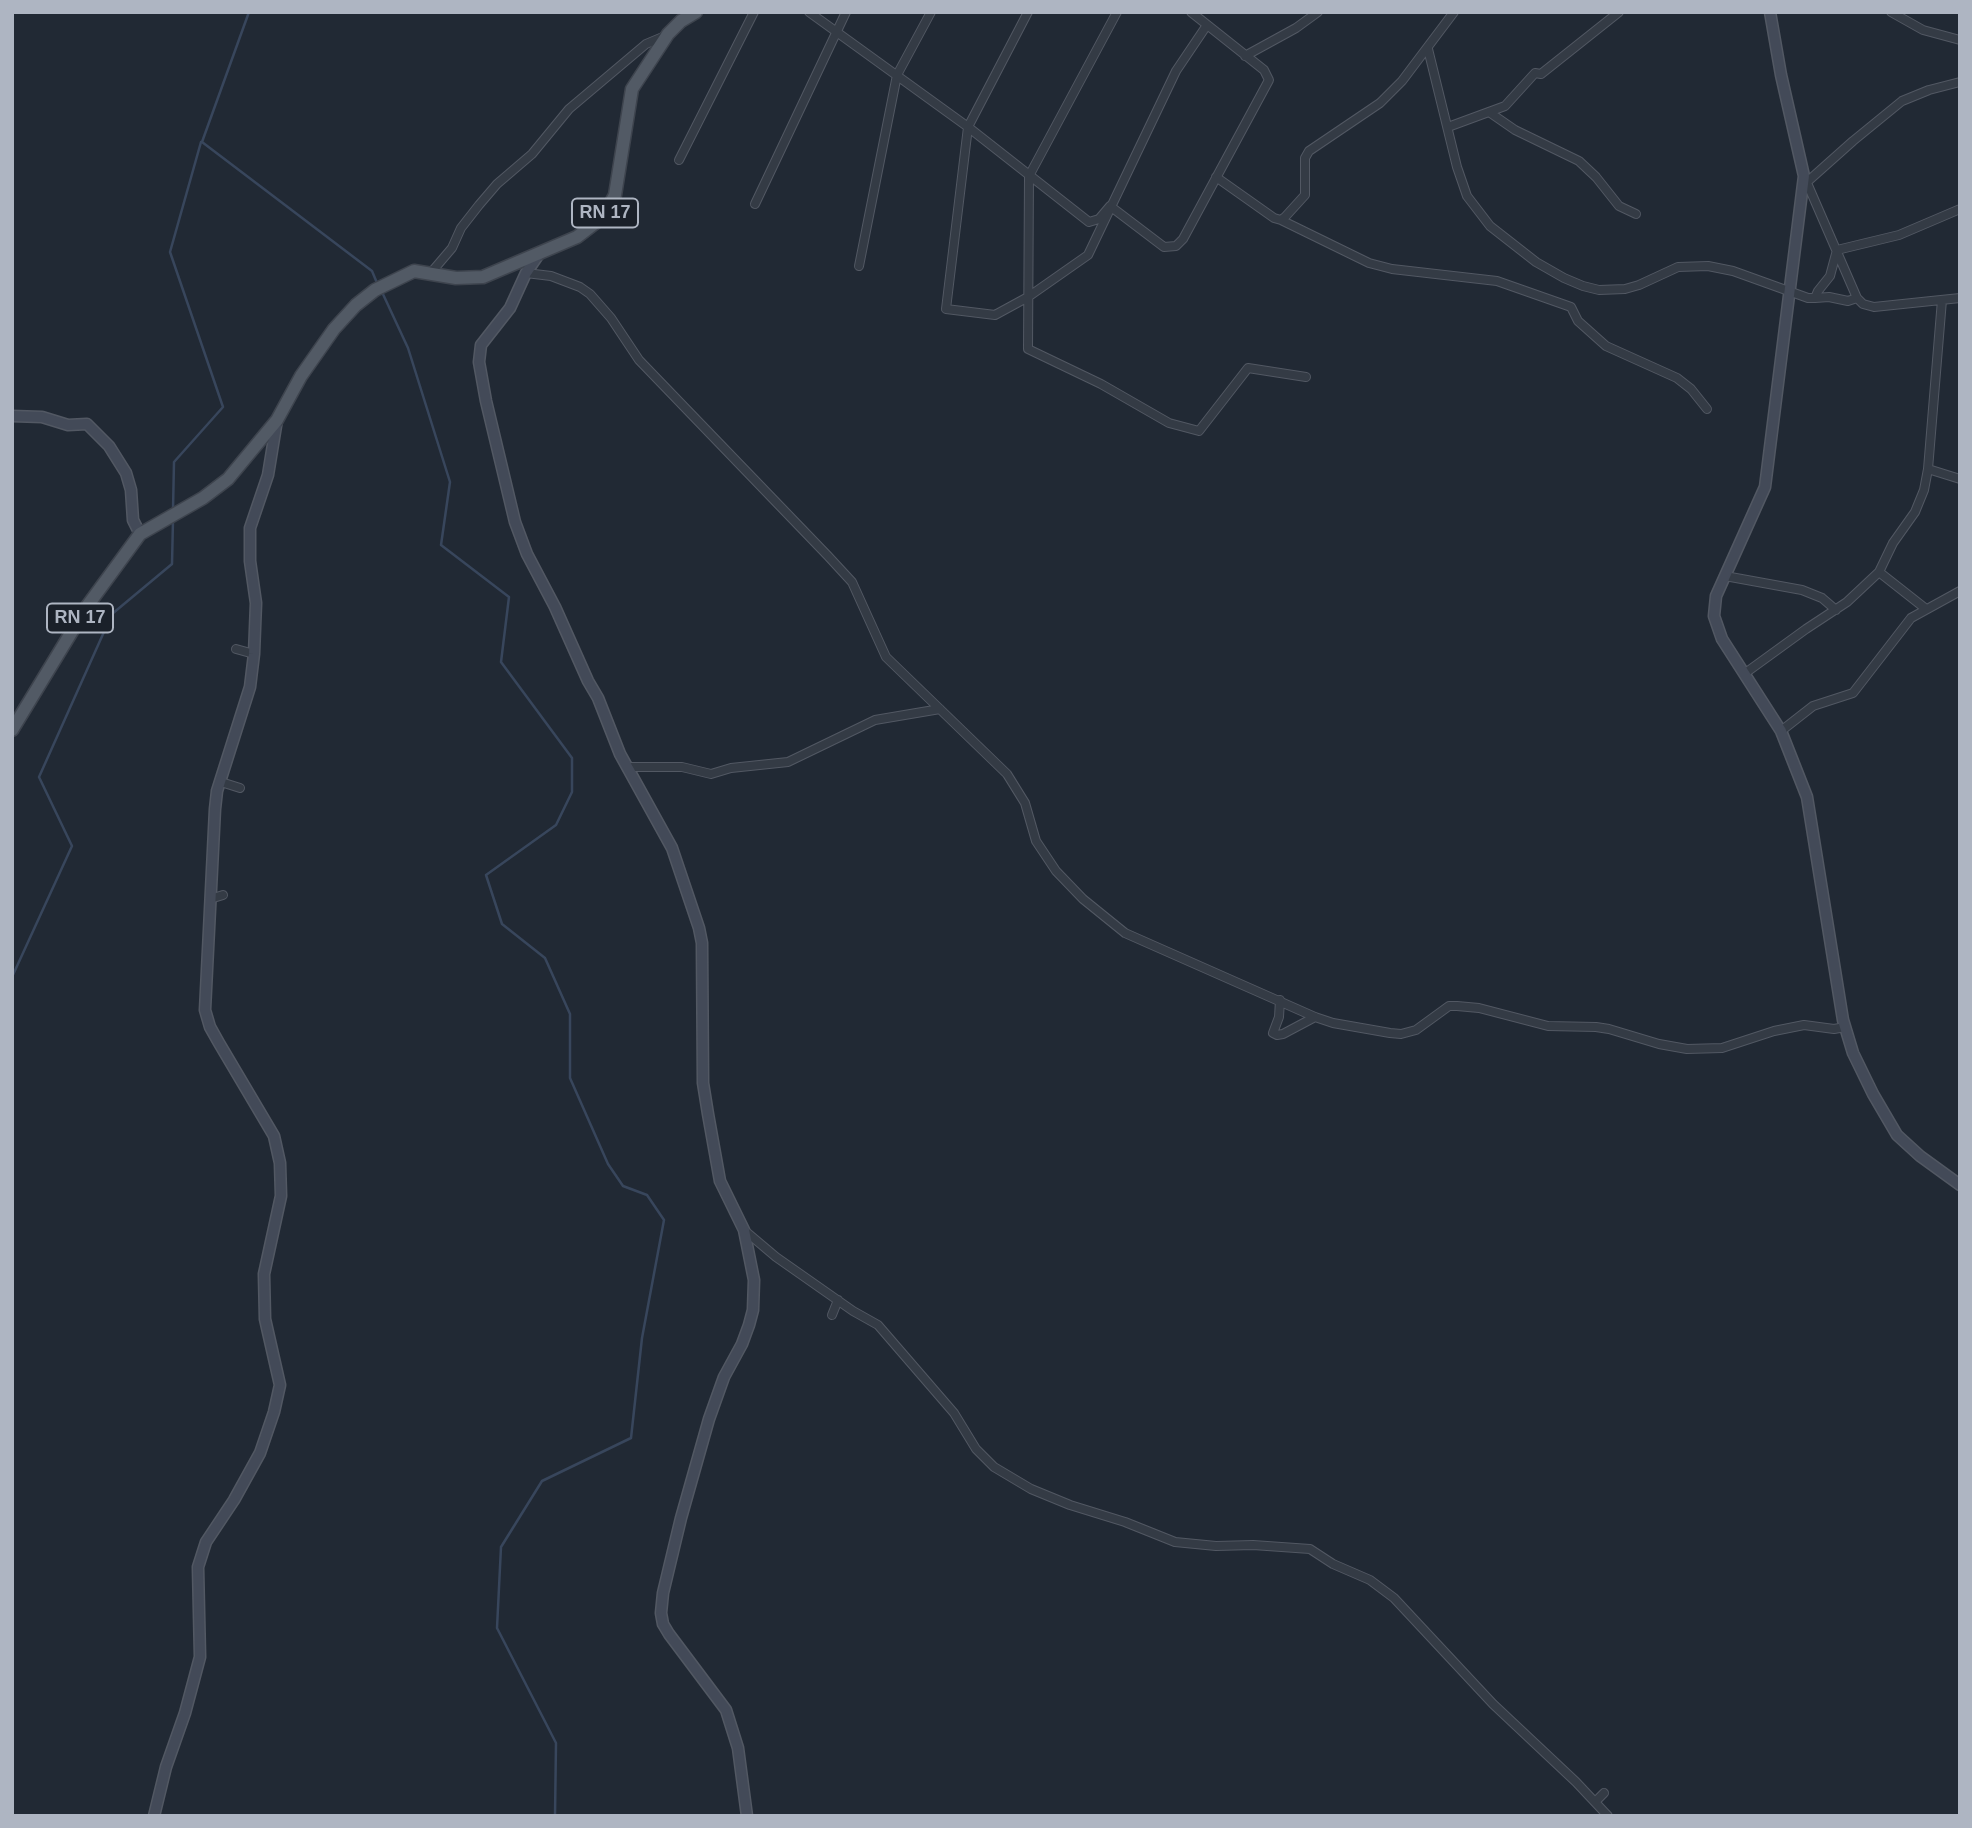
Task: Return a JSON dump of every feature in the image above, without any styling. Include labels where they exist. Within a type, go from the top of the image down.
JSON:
[{"type":"main road","name":"RN 17","points":[[12,730],[88,605],[140,534],[203,498],[228,479],[277,420],[301,376],[334,329],[356,305],[375,290],[414,271],[456,278],[483,277],[577,237],[603,217],[615,195],[632,89],[668,34],[681,20],[696,12]]},
{"type":"main road","points":[[1770,12],[1781,75],[1805,179],[1788,289],[1765,487],[1714,601],[1714,616],[1723,639],[1781,731],[1811,809],[1820,883],[1845,1027],[1853,1052],[1897,1135],[1920,1156],[1960,1185]]},
{"type":"main road","points":[[539,254],[526,273],[510,308],[481,345],[479,362],[486,401],[515,523],[527,554],[598,698],[611,733],[672,848],[702,943],[704,1083],[708,1114],[720,1181],[744,1230],[754,1280],[753,1310],[742,1344],[724,1377],[709,1419],[681,1518],[663,1592],[661,1614],[663,1624],[687,1661],[726,1710],[738,1748],[747,1816]]},
{"type":"main road","points":[[12,415],[42,417],[68,425],[88,424],[109,446],[127,473],[131,490],[132,520],[140,534]]},
{"type":"main road","points":[[154,1816],[200,1657],[198,1567],[206,1542],[234,1500],[260,1453],[280,1385],[265,1319],[264,1274],[281,1196],[280,1163],[274,1136],[210,1027],[205,1010],[215,809],[250,687],[256,603],[250,561],[250,528],[268,475],[277,420]]},
{"type":"street","points":[[678,160],[754,12]]},
{"type":"street","points":[[809,12],[968,127],[1088,222],[1099,219],[1110,206]]},
{"type":"street","points":[[755,204],[846,12]]},
{"type":"street","points":[[859,266],[897,75],[931,12]]},
{"type":"street","points":[[1028,12],[968,127],[946,309],[995,315],[1028,297],[1088,255],[1176,71],[1207,25]]},
{"type":"street","points":[[1117,12],[1029,176],[1028,349],[1101,384],[1169,423],[1199,432],[1248,369],[1307,377]]},
{"type":"street","points":[[1110,206],[1164,247],[1176,246],[1183,239],[1269,84],[1264,70],[1191,12]]},
{"type":"street","points":[[1245,55],[1296,28],[1318,12]]},
{"type":"street","points":[[1280,220],[1305,195],[1305,158],[1309,151],[1380,103],[1402,82],[1454,12]]},
{"type":"street","points":[[1448,127],[1505,106],[1535,73],[1541,74],[1619,12]]},
{"type":"street","points":[[1897,13],[1923,30],[1960,40]]},
{"type":"street","points":[[429,275],[452,248],[461,228],[479,205],[497,184],[532,154],[569,109],[646,44],[668,34]]},
{"type":"street","points":[[1428,48],[1457,167],[1467,196],[1490,226],[1536,262],[1564,278],[1599,290],[1625,289],[1639,285],[1678,267],[1708,266],[1733,271],[1808,298],[1829,297],[1848,301],[1857,298]]},
{"type":"street","points":[[1960,82],[1929,90],[1902,102],[1805,179],[1857,298],[1863,304],[1874,307],[1960,298]]},
{"type":"street","points":[[1489,112],[1515,130],[1579,161],[1619,205],[1636,214]]},
{"type":"street","points":[[1216,177],[1274,218],[1369,263],[1392,269],[1497,281],[1570,307],[1578,321],[1606,346],[1677,379],[1691,389],[1707,409]]},
{"type":"street","points":[[1837,250],[1899,234],[1960,209]]},
{"type":"street","points":[[1815,298],[1830,276],[1837,250]]},
{"type":"street","points":[[526,273],[551,276],[580,287],[590,294],[611,318],[639,360],[852,582],[886,657],[1007,774],[1025,803],[1036,841],[1044,855],[1083,900],[1125,933],[1315,1017],[1354,1027],[1401,1034],[1416,1030],[1449,1006],[1479,1008],[1548,1026],[1596,1027],[1671,1047],[1695,1049],[1722,1048],[1774,1031],[1804,1025],[1834,1029],[1845,1027]]},
{"type":"street","points":[[1744,674],[1836,610],[1879,572],[1893,543],[1920,503],[1928,469],[1941,300]]},
{"type":"street","points":[[1928,469],[1960,479]]},
{"type":"street","points":[[1879,572],[1926,609]]},
{"type":"street","points":[[1725,576],[1802,590],[1822,598],[1836,610]]},
{"type":"street","points":[[1781,731],[1813,706],[1844,697],[1858,688],[1911,618],[1960,591]]},
{"type":"street","points":[[236,649],[254,654]]},
{"type":"street","points":[[628,767],[682,768],[711,774],[731,768],[788,762],[868,722],[940,709]]},
{"type":"street","points":[[221,782],[240,788]]},
{"type":"street","points":[[210,899],[223,895]]},
{"type":"street","points":[[1280,1000],[1279,1017],[1273,1033],[1277,1035],[1315,1017]]},
{"type":"street","points":[[744,1230],[776,1257],[878,1325],[954,1413],[976,1449],[994,1467],[1031,1489],[1175,1542],[1310,1549],[1333,1564],[1370,1580],[1394,1598],[1493,1704],[1608,1816]]},
{"type":"street","points":[[832,1315],[838,1300]]},
{"type":"street","points":[[1595,1802],[1604,1793]]},
{"type":"waterway","points":[[249,12],[202,142],[372,271],[377,283]]},
{"type":"waterway","points":[[173,510],[174,462],[223,407],[170,252],[201,142]]},
{"type":"waterway","points":[[382,292],[408,348],[450,482],[441,545],[509,597],[501,662],[572,758],[572,792],[556,825],[486,875],[502,924],[545,958],[570,1014],[570,1078],[608,1164],[623,1186],[647,1195],[664,1220],[642,1338],[631,1438],[542,1481],[501,1547],[497,1628],[556,1743],[555,1816]]},
{"type":"waterway","points":[[12,977],[72,846],[39,777],[112,614],[172,564],[173,520]]}]
